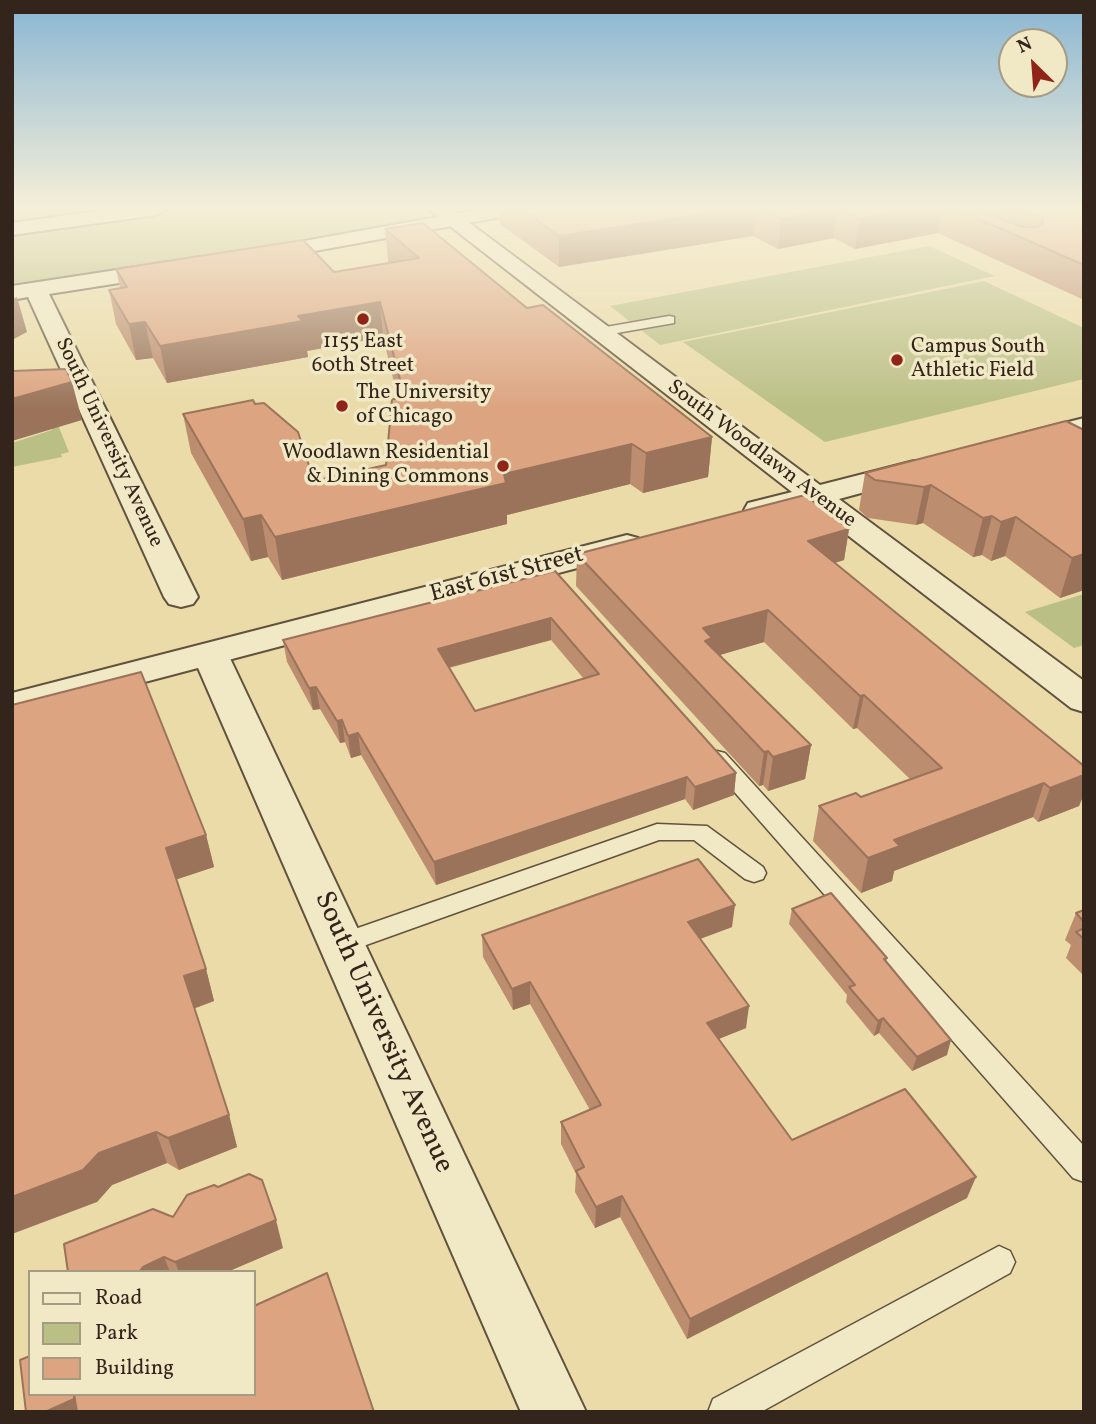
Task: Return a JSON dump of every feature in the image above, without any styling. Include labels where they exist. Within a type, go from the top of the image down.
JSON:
[{"type":"street","points":[[24,292],[129,275]]},
{"type":"street","name":"South Woodlawn Avenue","points":[[525,275],[1084,700]]},
{"type":"street","name":"South University Avenue","points":[[24,292],[181,597]]},
{"type":"street","points":[[999,448],[1048,445],[1084,426]]},
{"type":"street","points":[[728,519],[948,461]]},
{"type":"street","name":"East 61st Street","points":[[12,705],[210,654],[553,575],[650,539]]},
{"type":"street","name":"South University Avenue","points":[[210,654],[554,1412]]},
{"type":"lane","points":[[600,332],[669,320]]},
{"type":"lane","points":[[698,737],[1084,1168]]},
{"type":"lane","points":[[341,944],[657,832],[699,832],[754,873]]},
{"type":"lane","points":[[726,1412],[999,1262]]},
{"type":"green space","points":[[12,275],[87,275],[12,287]]},
{"type":"green space","points":[[772,275],[995,276],[660,345],[610,306]]},
{"type":"green space","name":"Campus South Athletic Field","points":[[984,281],[1084,328],[1084,379],[825,442],[683,342]]},
{"type":"green space","points":[[56,420],[69,452],[61,454],[62,457],[12,467],[12,443],[52,430],[49,421]]},
{"type":"green space","points":[[1084,594],[1084,645],[1074,648],[1025,612]]},
{"type":"building","points":[[120,275],[487,275],[527,308],[543,305],[712,437],[646,453],[632,444],[504,474],[506,483],[275,537],[261,515],[243,519],[183,414],[253,400],[255,404],[264,403],[298,432],[314,481],[386,465],[392,399],[405,399],[380,302],[298,316],[303,321],[160,346],[145,322],[129,324],[109,290],[127,287]]},
{"type":"building","points":[[66,369],[72,382],[12,399],[12,371]]},
{"type":"building","points":[[1066,421],[1084,430],[1084,554],[1072,558],[1016,517],[1001,522],[992,516],[983,518],[931,485],[924,487],[875,480],[865,473]]},
{"type":"building","points":[[805,495],[849,529],[808,541],[1084,766],[1084,775],[1050,788],[1044,783],[894,840],[900,846],[868,858],[819,806],[856,793],[861,797],[942,768],[768,610],[703,628],[712,638],[705,641],[811,745],[773,757],[768,751],[764,752],[577,554]]},
{"type":"building","points":[[555,571],[736,773],[695,787],[687,777],[434,862],[358,733],[348,736],[342,720],[337,721],[316,687],[309,688],[283,640]],"holes":[[[551,618],[599,674],[475,711],[438,649]]]},
{"type":"building","points":[[141,672],[206,835],[166,848],[206,969],[184,976],[229,1115],[168,1138],[156,1132],[99,1153],[83,1170],[12,1197],[12,705]]},
{"type":"building","points":[[698,859],[735,905],[688,922],[749,1006],[707,1023],[792,1140],[905,1089],[976,1177],[690,1319],[622,1196],[596,1207],[576,1171],[584,1167],[561,1122],[601,1105],[530,982],[512,989],[482,935]]},
{"type":"building","points":[[831,893],[887,958],[884,959],[951,1040],[917,1057],[883,1018],[878,1021],[849,987],[855,985],[792,909]]},
{"type":"building","points":[[1084,910],[1084,922],[1076,913]]},
{"type":"building","points":[[1084,928],[1084,939],[1076,932]]},
{"type":"building","points":[[249,1174],[262,1180],[276,1220],[175,1262],[164,1257],[141,1270],[68,1270],[64,1244],[153,1209],[173,1217],[187,1195],[214,1185],[218,1187]]},
{"type":"building","points":[[327,1273],[374,1412],[77,1412],[74,1396],[256,1396],[256,1305]]},
{"type":"building","points":[[28,1357],[28,1396],[74,1396],[74,1399],[45,1412],[26,1412],[20,1360]]},
{"type":"place","name":"1155 East 60th Street","points":[[363,319]]},
{"type":"place","name":"Campus South Athletic Field","points":[[897,360]]},
{"type":"place","name":"The University of Chicago","points":[[342,406]]},
{"type":"place","name":"Woodlawn Residential & Dining Commons","points":[[503,466]]}]
